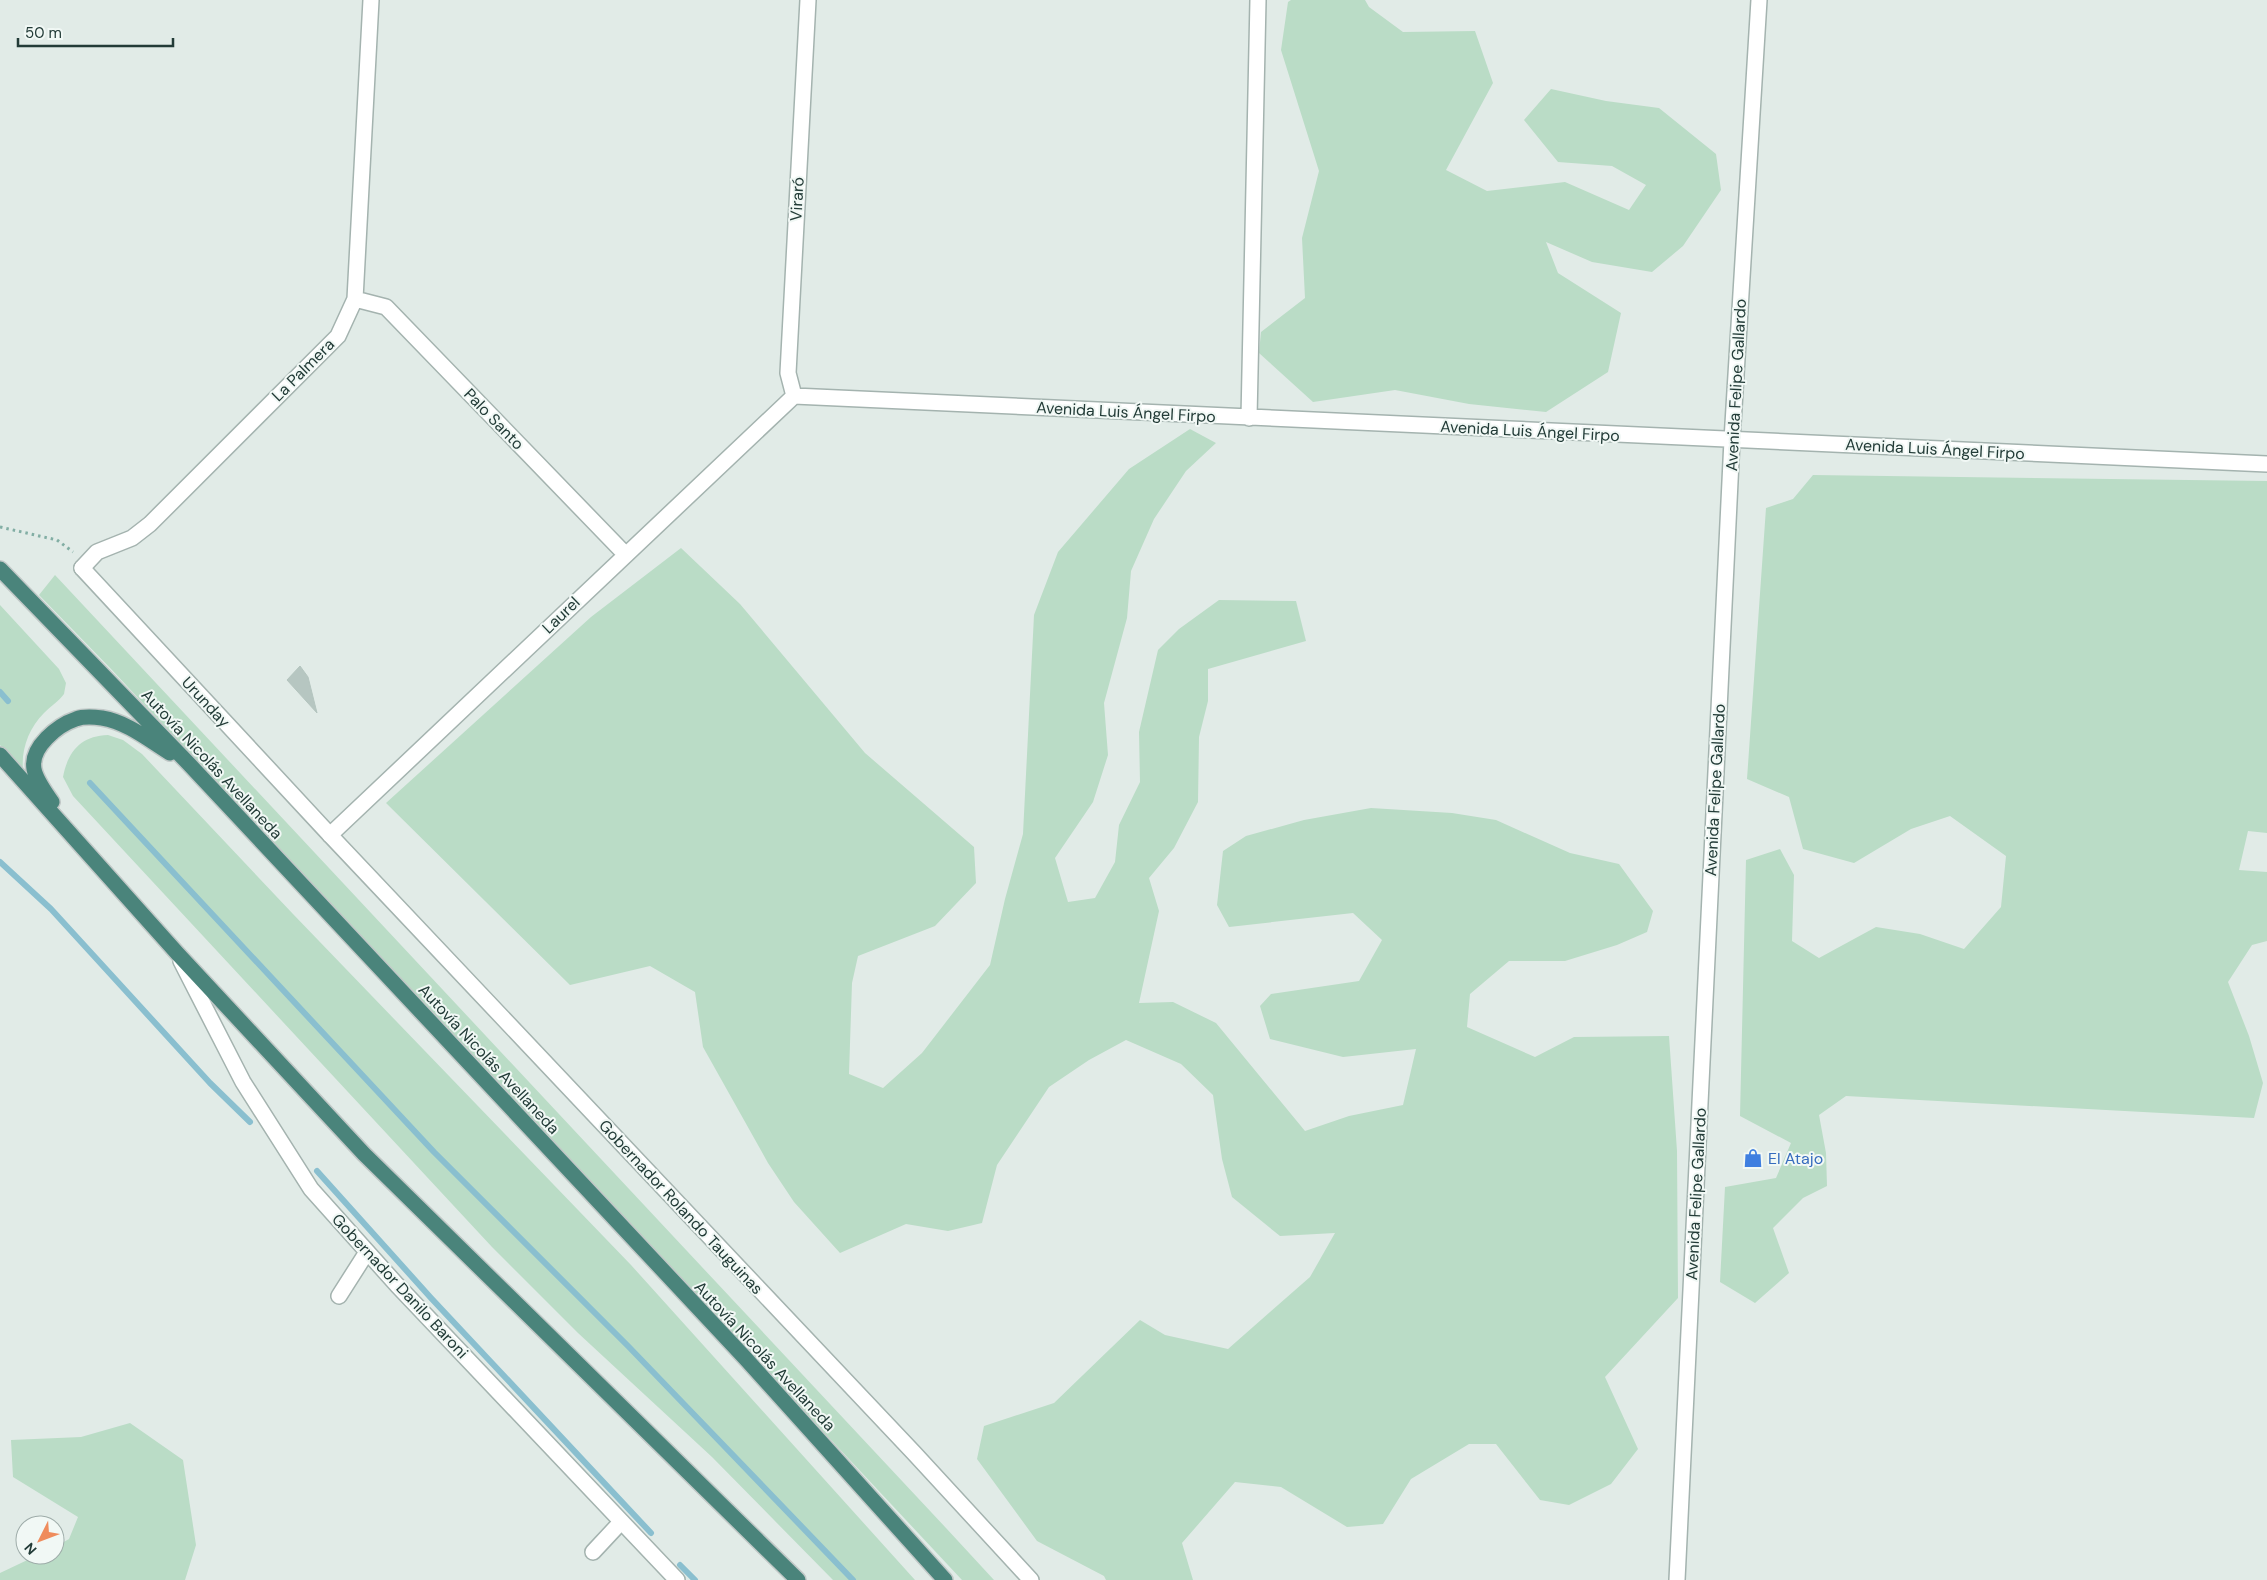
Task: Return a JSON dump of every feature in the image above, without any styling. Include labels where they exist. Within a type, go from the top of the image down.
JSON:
[{"type":"highway","name":"Autovía Nicolás Avellaneda","points":[[0,569],[189,764],[746,1359],[945,1580]]},
{"type":"highway","points":[[89,856],[43,789],[34,769],[38,749],[44,741],[64,724],[77,718],[104,719],[122,724],[189,764]]},
{"type":"highway","points":[[0,755],[177,953],[364,1154],[798,1580]]},
{"type":"street","name":"La Palmera","points":[[85,565],[97,552],[132,538],[150,524],[338,336],[355,299],[370,0]]},
{"type":"street","name":"Viraró","points":[[794,396],[788,373],[808,0]]},
{"type":"street","points":[[1249,418],[1258,0]]},
{"type":"street","name":"Avenida Felipe Gallardo","points":[[1677,1580],[1732,440],[1759,0]]},
{"type":"street","name":"Palo Santo","points":[[355,299],[386,307],[625,554]]},
{"type":"street","name":"Avenida Luis Ángel Firpo","points":[[794,396],[2267,464]]},
{"type":"street","name":"Laurel","points":[[330,835],[794,396]]},
{"type":"street","name":"Urunday","points":[[85,565],[330,835]]},
{"type":"street","name":"Gobernador Rolando Tauguinas","points":[[330,835],[914,1453],[1030,1580]]},
{"type":"street","name":"Gobernador Danilo Baroni","points":[[177,953],[262,1114],[311,1189],[367,1252],[677,1580]]},
{"type":"street","points":[[340,1296],[367,1252]]},
{"type":"street","points":[[593,1552],[621,1522]]},
{"type":"path","points":[[0,527],[57,540],[85,565]]},
{"type":"green space","points":[[1291,0],[1365,0],[1369,7],[1403,32],[1475,31],[1493,83],[1446,170],[1487,191],[1565,182],[1629,210],[1646,185],[1612,166],[1558,162],[1524,120],[1551,89],[1606,101],[1659,108],[1716,154],[1721,190],[1683,246],[1652,272],[1592,262],[1546,242],[1558,273],[1621,313],[1608,372],[1546,412],[1469,404],[1395,390],[1313,402],[1259,353],[1261,332],[1305,298],[1302,238],[1319,171],[1281,50],[1288,2]]},
{"type":"green space","points":[[1190,429],[1216,443],[1186,471],[1154,519],[1131,571],[1127,618],[1104,703],[1108,755],[1093,802],[1055,858],[1068,902],[1095,898],[1115,862],[1119,825],[1140,782],[1139,732],[1158,650],[1179,629],[1219,600],[1296,601],[1306,641],[1208,669],[1208,701],[1199,737],[1198,802],[1174,848],[1149,878],[1159,911],[1139,1003],[1173,1002],[1216,1023],[1305,1131],[1349,1116],[1403,1105],[1416,1049],[1343,1057],[1270,1039],[1260,1006],[1271,994],[1359,981],[1382,940],[1353,913],[1229,927],[1217,905],[1223,851],[1246,836],[1304,820],[1371,808],[1452,813],[1496,820],[1570,853],[1619,864],[1653,911],[1647,932],[1617,945],[1565,961],[1509,961],[1470,994],[1467,1027],[1535,1057],[1574,1037],[1669,1036],[1677,1151],[1678,1298],[1605,1377],[1638,1449],[1611,1484],[1569,1505],[1540,1500],[1496,1444],[1469,1444],[1411,1479],[1383,1524],[1347,1527],[1281,1487],[1235,1482],[1182,1543],[1193,1580],[1106,1580],[1104,1576],[1037,1541],[977,1459],[984,1426],[1054,1403],[1140,1320],[1165,1335],[1228,1349],[1310,1277],[1335,1233],[1280,1236],[1232,1197],[1222,1159],[1213,1095],[1181,1064],[1126,1040],[1089,1060],[1049,1087],[997,1165],[982,1223],[948,1231],[906,1224],[840,1253],[794,1202],[768,1163],[703,1047],[695,992],[650,966],[570,985],[386,803],[591,617],[681,548],[740,604],[865,753],[974,847],[976,883],[935,926],[858,956],[852,983],[849,1074],[883,1088],[922,1053],[990,965],[1005,899],[1023,834],[1034,615],[1058,552],[1129,469]]},
{"type":"green space","points":[[1813,475],[2267,481],[2267,833],[2248,831],[2239,870],[2267,872],[2267,941],[2252,945],[2228,982],[2249,1036],[2263,1083],[2254,1118],[1846,1096],[1819,1115],[1826,1153],[1827,1186],[1803,1198],[1773,1228],[1789,1273],[1755,1303],[1720,1282],[1725,1187],[1776,1178],[1791,1143],[1740,1116],[1746,860],[1780,849],[1794,875],[1792,941],[1819,958],[1876,927],[1920,934],[1964,949],[2001,907],[2006,856],[1950,816],[1911,829],[1854,863],[1803,849],[1789,797],[1747,779],[1766,508],[1793,499]]},
{"type":"green space","points":[[55,575],[994,1580],[962,1580],[112,670],[39,595]]},
{"type":"green space","points":[[0,605],[59,669],[66,683],[64,694],[47,710],[30,732],[23,754],[23,770],[0,745]]},
{"type":"green space","points":[[108,735],[123,740],[142,754],[293,914],[631,1265],[915,1580],[833,1580],[712,1457],[578,1333],[492,1247],[73,796],[63,777],[72,753],[90,738]]},
{"type":"green space","points":[[130,1423],[183,1460],[196,1545],[185,1580],[0,1580],[0,1573],[17,1565],[65,1565],[65,1541],[69,1539],[78,1517],[13,1477],[11,1440],[81,1437]]},
{"type":"building","points":[[300,666],[308,677],[317,713],[287,680]]},
{"type":"waterway","points":[[0,692],[8,701]]},
{"type":"waterway","points":[[90,783],[434,1152],[628,1346],[853,1580]]},
{"type":"waterway","points":[[0,862],[51,909],[210,1083],[250,1122]]},
{"type":"waterway","points":[[317,1171],[431,1298],[651,1533]]},
{"type":"waterway","points":[[680,1565],[695,1580]]},
{"type":"place","name":"El Atajo","points":[[1753,1158]]}]
